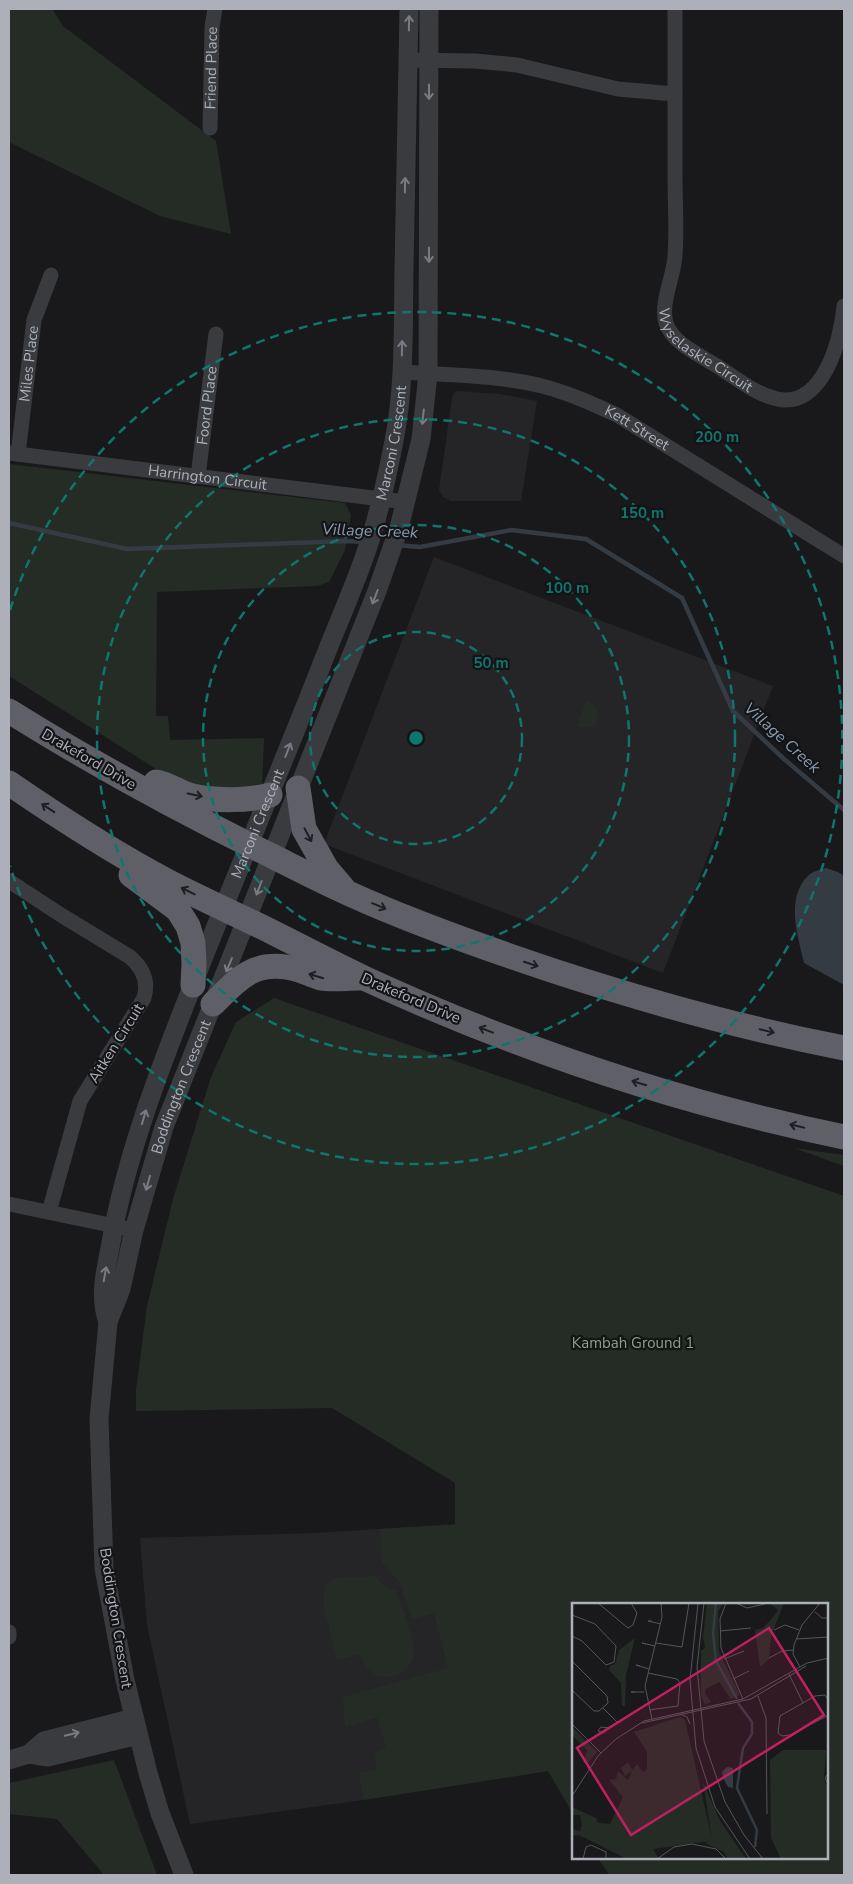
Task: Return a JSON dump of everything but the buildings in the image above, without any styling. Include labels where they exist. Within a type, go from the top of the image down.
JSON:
[{"type":"highway","name":"Drakeford Drive","points":[[9,711],[114,774],[248,844],[349,894],[426,926],[607,988],[715,1018],[844,1048]]},
{"type":"highway","points":[[114,774],[160,782],[192,796],[223,799],[259,798],[270,795]]},
{"type":"highway","name":"Drakeford Drive","points":[[9,783],[109,847],[168,881],[364,978],[439,1011],[519,1043],[690,1099],[756,1117],[844,1137]]},
{"type":"highway","points":[[298,788],[304,829],[326,868],[349,894]]},
{"type":"highway","points":[[109,847],[133,878],[178,910],[188,926],[193,950],[193,984]]},
{"type":"highway","points":[[213,1004],[240,979],[251,971],[265,966],[274,965],[299,970],[321,978],[364,978]]},
{"type":"street","name":"Friend Place","points":[[210,128],[212,27],[215,9]]},
{"type":"street","name":"Marconi Crescent","points":[[222,908],[270,795],[369,542],[395,436],[402,372],[409,9]]},
{"type":"street","name":"Marconi Crescent","points":[[272,856],[374,600],[406,502],[421,439],[428,374],[429,9]]},
{"type":"street","name":"Wyselaskie Circuit","points":[[675,9],[675,256],[664,309],[666,322],[679,341],[761,394],[777,399],[799,398],[812,391],[816,386],[834,352],[843,322],[844,306]]},
{"type":"street","points":[[408,60],[475,61],[517,65],[618,89],[675,94]]},
{"type":"street","name":"Miles Place","points":[[13,453],[34,320],[51,275]]},
{"type":"street","name":"Foord Place","points":[[198,476],[216,334]]},
{"type":"street","name":"Kett Street","points":[[402,372],[503,379],[542,386],[580,398],[617,416],[844,556]]},
{"type":"street","name":"Harrington Circuit","points":[[13,453],[406,502]]},
{"type":"street","name":"Boddington Crescent","points":[[184,1875],[148,1773],[136,1727],[125,1680],[104,1568],[99,1419],[108,1322],[121,1289],[134,1230],[164,1127],[272,856]]},
{"type":"street","name":"Aitken Circuit","points":[[9,881],[130,957],[138,964],[144,974],[146,989],[144,998],[80,1102],[49,1212]]},
{"type":"street","name":"Boddington Crescent","points":[[108,1322],[102,1290],[113,1226],[122,1188],[144,1115],[167,1049],[222,908]]},
{"type":"street","points":[[9,1204],[134,1230]]},
{"type":"street","points":[[9,1632],[9,1637]]},
{"type":"street","points":[[9,1760],[29,1754],[44,1741],[136,1727]]},
{"type":"shaded area","points":[[458,391],[500,394],[537,401],[521,501],[451,501],[443,497],[439,490],[452,398],[454,393]]},
{"type":"shaded area","points":[[434,557],[773,686],[663,973],[324,844]]},
{"type":"shaded area","points":[[826,868],[844,876],[844,985],[804,963],[795,918],[797,895],[801,885],[812,873]]},
{"type":"shaded area","points":[[455,1524],[548,1771],[363,1800],[190,1824],[147,1625],[140,1538],[316,1533]]},
{"type":"green space","points":[[9,9],[52,9],[63,26],[216,141],[231,234],[160,216],[9,142]]},
{"type":"green space","points":[[9,464],[345,503],[351,515],[345,550],[329,582],[317,586],[157,592],[156,716],[168,716],[170,740],[264,738],[262,788],[250,794],[180,784],[9,676]]},
{"type":"green space","points":[[586,700],[596,709],[598,720],[591,727],[585,728],[577,726]]},
{"type":"green space","name":"Kambah Ground 1","points":[[274,998],[844,1196],[844,1875],[609,1875],[599,1859],[828,1859],[828,1603],[572,1603],[572,1812],[548,1771],[363,1800],[359,1773],[376,1769],[375,1752],[386,1748],[377,1717],[345,1727],[343,1697],[448,1668],[434,1613],[412,1619],[400,1583],[382,1562],[380,1529],[455,1525],[455,1483],[332,1408],[136,1411],[136,1390],[147,1306],[173,1199],[211,1077],[236,1022]]},
{"type":"green space","points":[[794,1148],[844,1155],[844,1166]]},
{"type":"green space","points":[[375,1576],[384,1586],[396,1590],[414,1648],[412,1661],[408,1667],[402,1672],[389,1677],[375,1674],[369,1670],[364,1665],[360,1654],[337,1660],[323,1604],[326,1585],[336,1578]]},
{"type":"green space","points":[[114,1760],[157,1875],[104,1875],[57,1819],[9,1814],[9,1783]]},
{"type":"waterway","name":"Village Creek","points":[[9,523],[127,549],[347,541],[364,542]]},
{"type":"waterway","name":"Village Creek","points":[[397,545],[420,547],[511,530],[586,539],[682,598],[733,711],[784,759],[844,810]]}]
